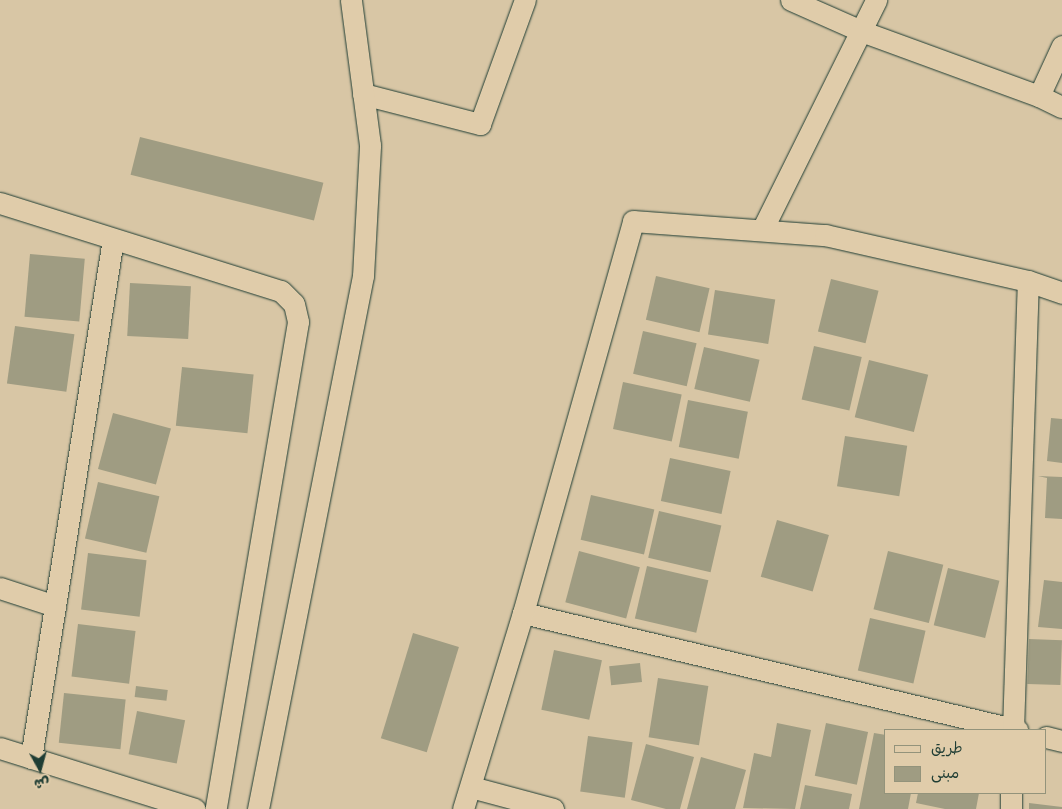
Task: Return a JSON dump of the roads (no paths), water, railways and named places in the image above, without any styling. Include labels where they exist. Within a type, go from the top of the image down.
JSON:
[{"type":"street","points":[[258,809],[363,276],[370,145],[351,0]]},
{"type":"street","points":[[363,94],[480,124],[525,0]]},
{"type":"street","points":[[792,0],[861,30],[1039,96],[1062,107]]},
{"type":"street","points":[[762,230],[876,0]]},
{"type":"street","points":[[1039,96],[1062,46]]},
{"type":"street","points":[[0,203],[281,291],[294,304],[298,322],[216,809]]},
{"type":"street","points":[[463,809],[523,613],[633,222],[825,235],[1028,281],[1062,293]]},
{"type":"street","points":[[31,758],[113,238]]},
{"type":"street","points":[[1015,729],[1028,281]]},
{"type":"street","points":[[0,588],[55,606]]},
{"type":"street","points":[[523,613],[1011,729]]},
{"type":"street","points":[[1047,737],[1062,741]]},
{"type":"street","points":[[0,748],[195,809]]},
{"type":"street","points":[[471,787],[553,809]]},
{"type":"street","points":[[1011,794],[1011,809]]}]
